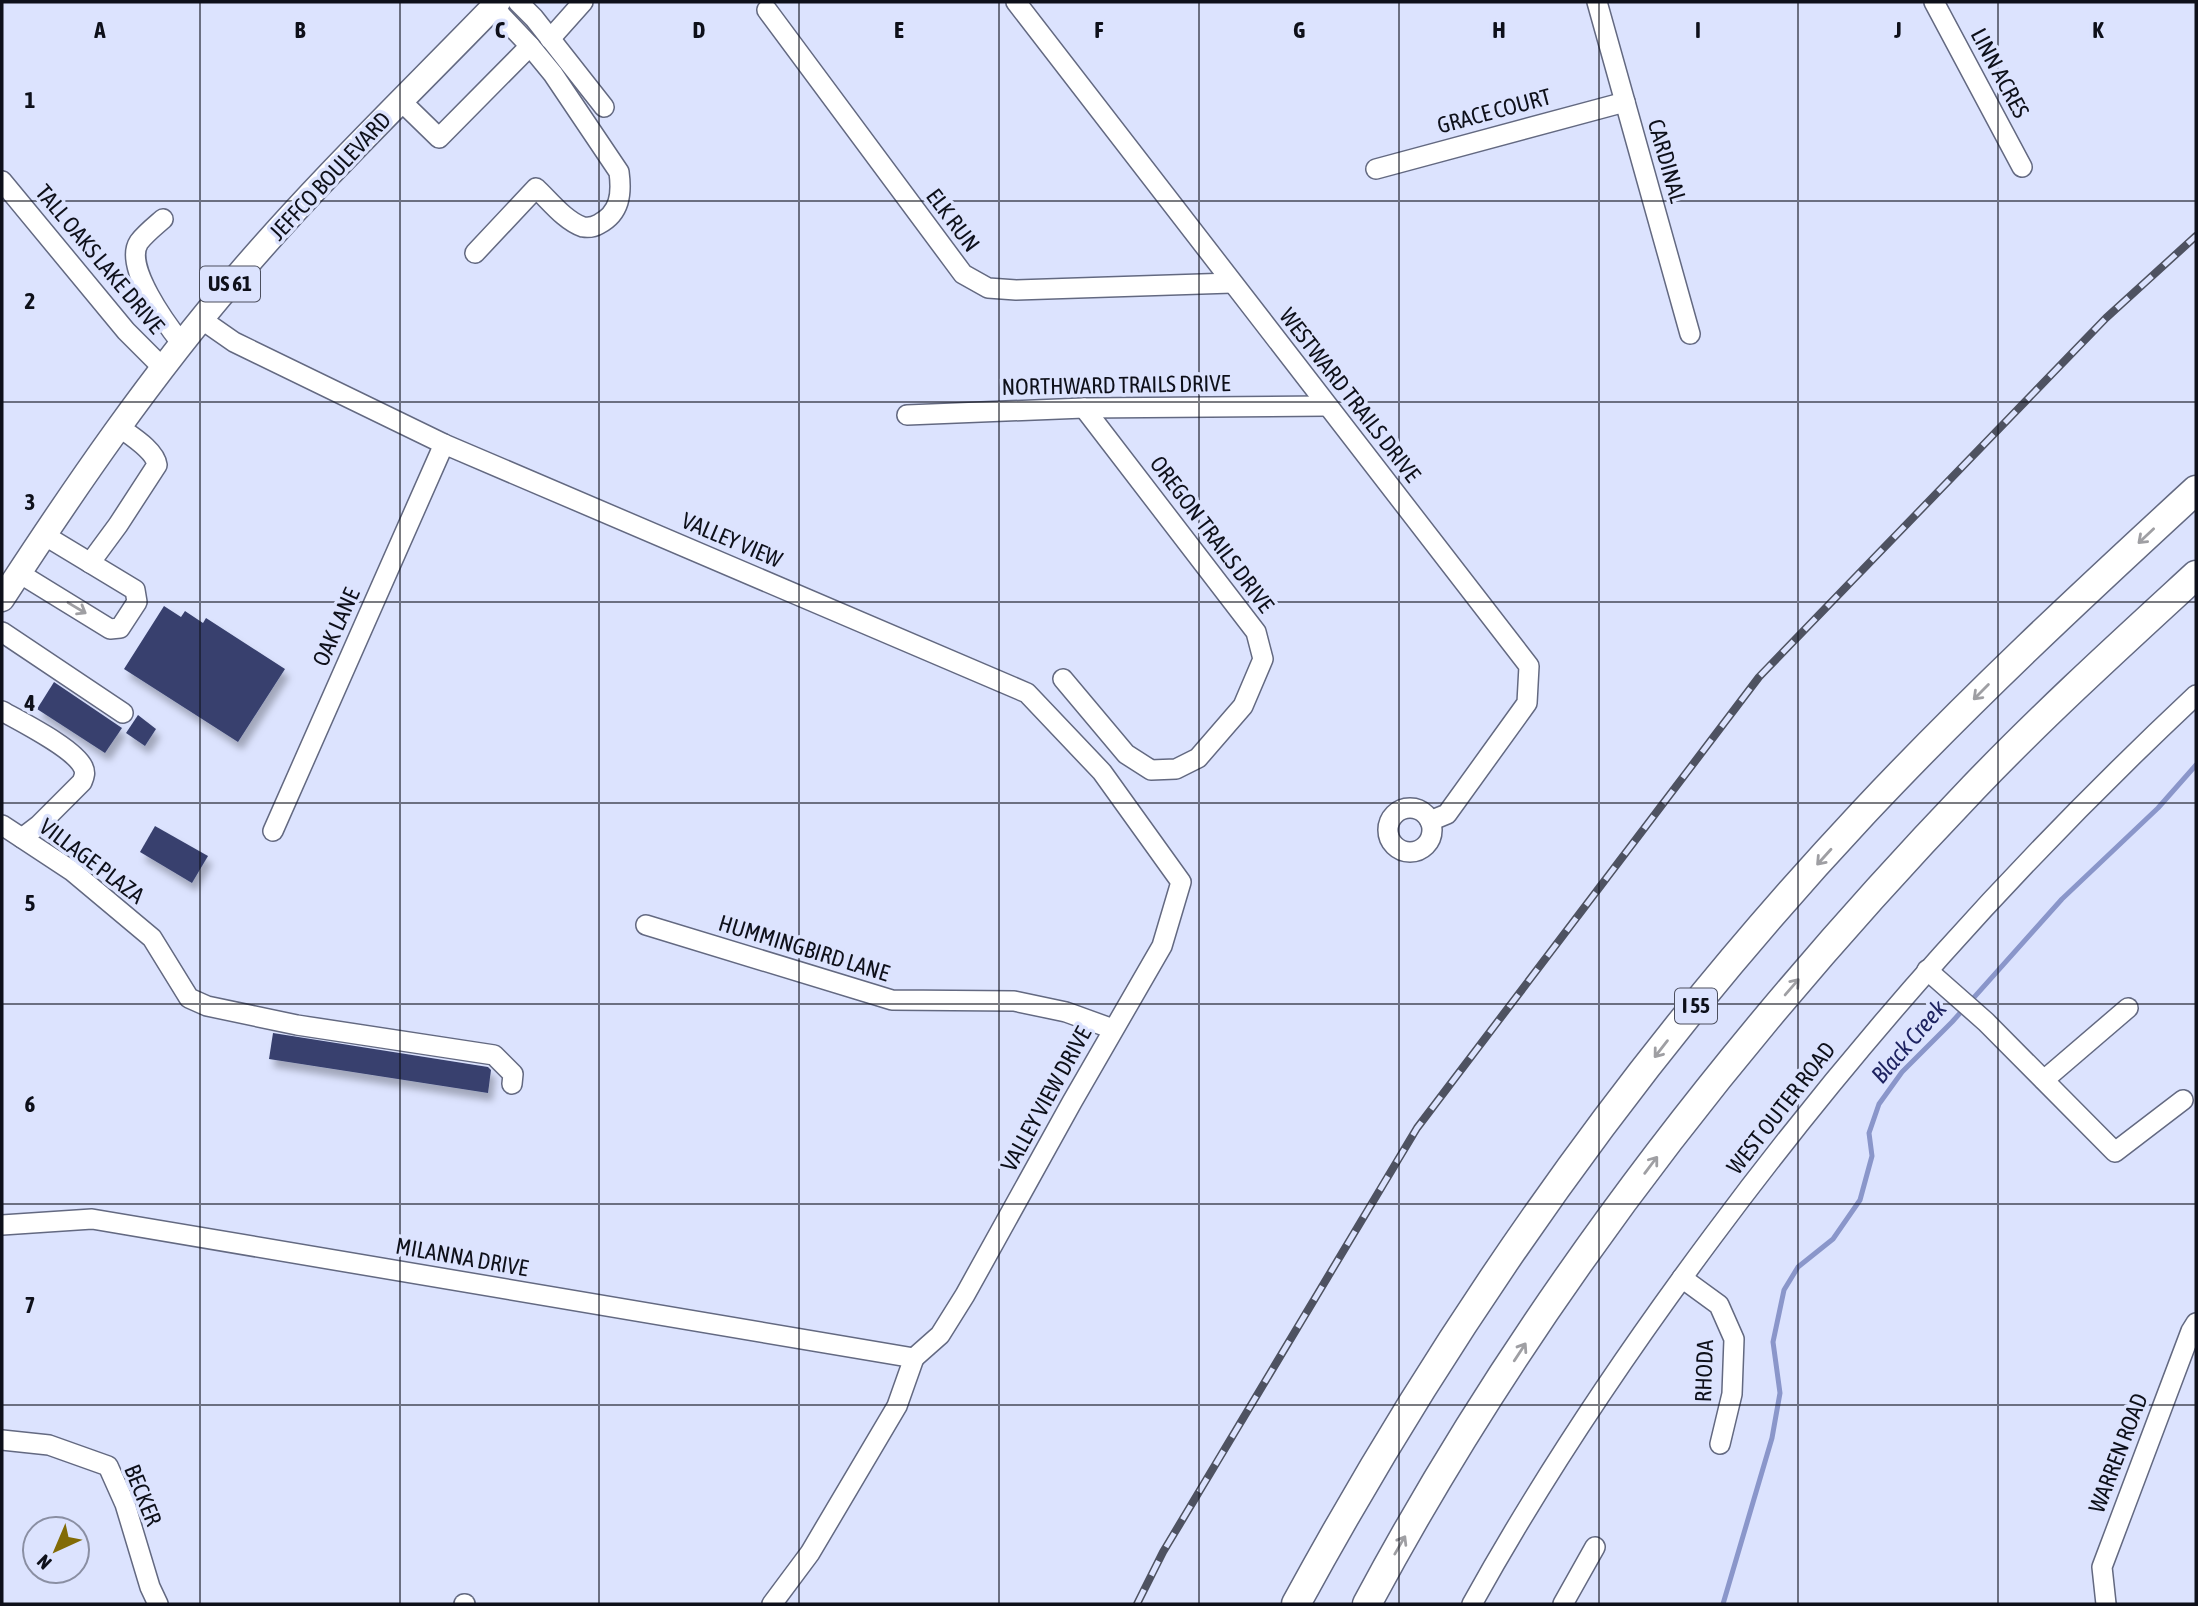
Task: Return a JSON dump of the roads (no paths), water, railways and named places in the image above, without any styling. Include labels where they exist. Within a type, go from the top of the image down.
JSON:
[{"type":"highway","name":"I 55","points":[[1296,1604],[1382,1454],[1483,1294],[1600,1129],[1695,1008],[1794,889],[1932,741],[2077,599],[2196,489]]},
{"type":"highway","points":[[1367,1604],[1427,1498],[1535,1328],[1651,1164],[1744,1046],[1842,930],[1976,784],[2196,575]]},
{"type":"main road","name":"JEFFCO BOULEVARD","points":[[2,599],[119,427],[201,319],[286,220],[496,4]]},
{"type":"street","points":[[518,2],[604,107]]},
{"type":"street","points":[[550,39],[583,2]]},
{"type":"street","name":"WESTWARD TRAILS DRIVE","points":[[1016,2],[1529,666],[1527,703],[1447,814],[1430,821]]},
{"type":"street","name":"CARDINAL","points":[[1597,2],[1690,334]]},
{"type":"street","name":"LINN ACRES","points":[[1934,2],[2022,167]]},
{"type":"street","points":[[475,253],[536,188],[572,221],[585,228],[594,227],[609,218],[620,201],[622,189],[619,172],[552,74],[496,4]]},
{"type":"street","name":"ELK RUN","points":[[767,10],[962,274],[988,288],[1016,290],[1232,283]]},
{"type":"street","points":[[401,101],[439,138],[530,46]]},
{"type":"street","name":"GRACE COURT","points":[[1376,169],[1625,102]]},
{"type":"street","name":"TALL OAKS LAKE DRIVE","points":[[2,181],[126,331],[163,368]]},
{"type":"street","points":[[163,219],[138,244],[138,269],[158,313],[182,344]]},
{"type":"street","name":"VALLEY VIEW","points":[[201,319],[234,341],[444,444],[1027,693],[1102,772],[1181,882]]},
{"type":"street","name":"NORTHWARD TRAILS DRIVE","points":[[907,415],[1084,408],[1326,406]]},
{"type":"street","name":"OREGON TRAILS DRIVE","points":[[1063,679],[1126,754],[1151,770],[1176,769],[1198,758],[1243,706],[1264,659],[1256,632],[1084,408]]},
{"type":"street","points":[[90,563],[157,465],[150,452],[119,427]]},
{"type":"street","name":"OAK LANE","points":[[273,831],[444,444]]},
{"type":"street","points":[[19,573],[110,629],[120,628],[137,602],[135,590],[44,535]]},
{"type":"street","points":[[2,632],[123,713]]},
{"type":"street","name":"WEST OUTER ROAD","points":[[1472,1604],[1567,1446],[1623,1360],[1778,1149],[1927,970],[2067,819],[2196,695]]},
{"type":"street","points":[[2,711],[68,751],[85,769],[82,782],[22,838]]},
{"type":"street","name":"VILLAGE PLAZA","points":[[2,825],[72,871],[152,938],[190,998],[207,1006],[297,1025],[494,1055],[513,1074],[512,1084]]},
{"type":"street","name":"VALLEY VIEW DRIVE","points":[[914,1358],[940,1335],[965,1294],[1162,946],[1181,882]]},
{"type":"street","name":"HUMMINGBIRD LANE","points":[[646,925],[892,1000],[1014,1001],[1066,1012],[1113,1029]]},
{"type":"street","points":[[1927,970],[1986,1022],[2115,1152],[2183,1100]]},
{"type":"street","points":[[2044,1080],[2129,1008]]},
{"type":"street","name":"MILANNA DRIVE","points":[[2,1225],[92,1219],[914,1358]]},
{"type":"street","name":"RHODA","points":[[1682,1278],[1719,1305],[1734,1339],[1732,1394],[1720,1444]]},
{"type":"street","name":"WARREN ROAD","points":[[2106,1604],[2102,1567],[2196,1323]]},
{"type":"street","points":[[772,1604],[810,1553],[897,1406],[914,1358]]},
{"type":"street","name":"BECKER","points":[[2,1440],[49,1446],[108,1466],[125,1504],[150,1587],[158,1604]]},
{"type":"street","points":[[1563,1604],[1595,1547]]},
{"type":"waterway","name":"Black Creek","points":[[1723,1604],[1772,1438],[1780,1393],[1773,1342],[1784,1290],[1798,1267],[1833,1239],[1860,1200],[1872,1156],[1869,1133],[1879,1104],[1902,1072],[1952,1022],[2062,899],[2158,808],[2196,765]]},
{"type":"railway","points":[[1137,1604],[1163,1552],[1417,1128],[1759,677],[2106,318],[2196,236]]}]
